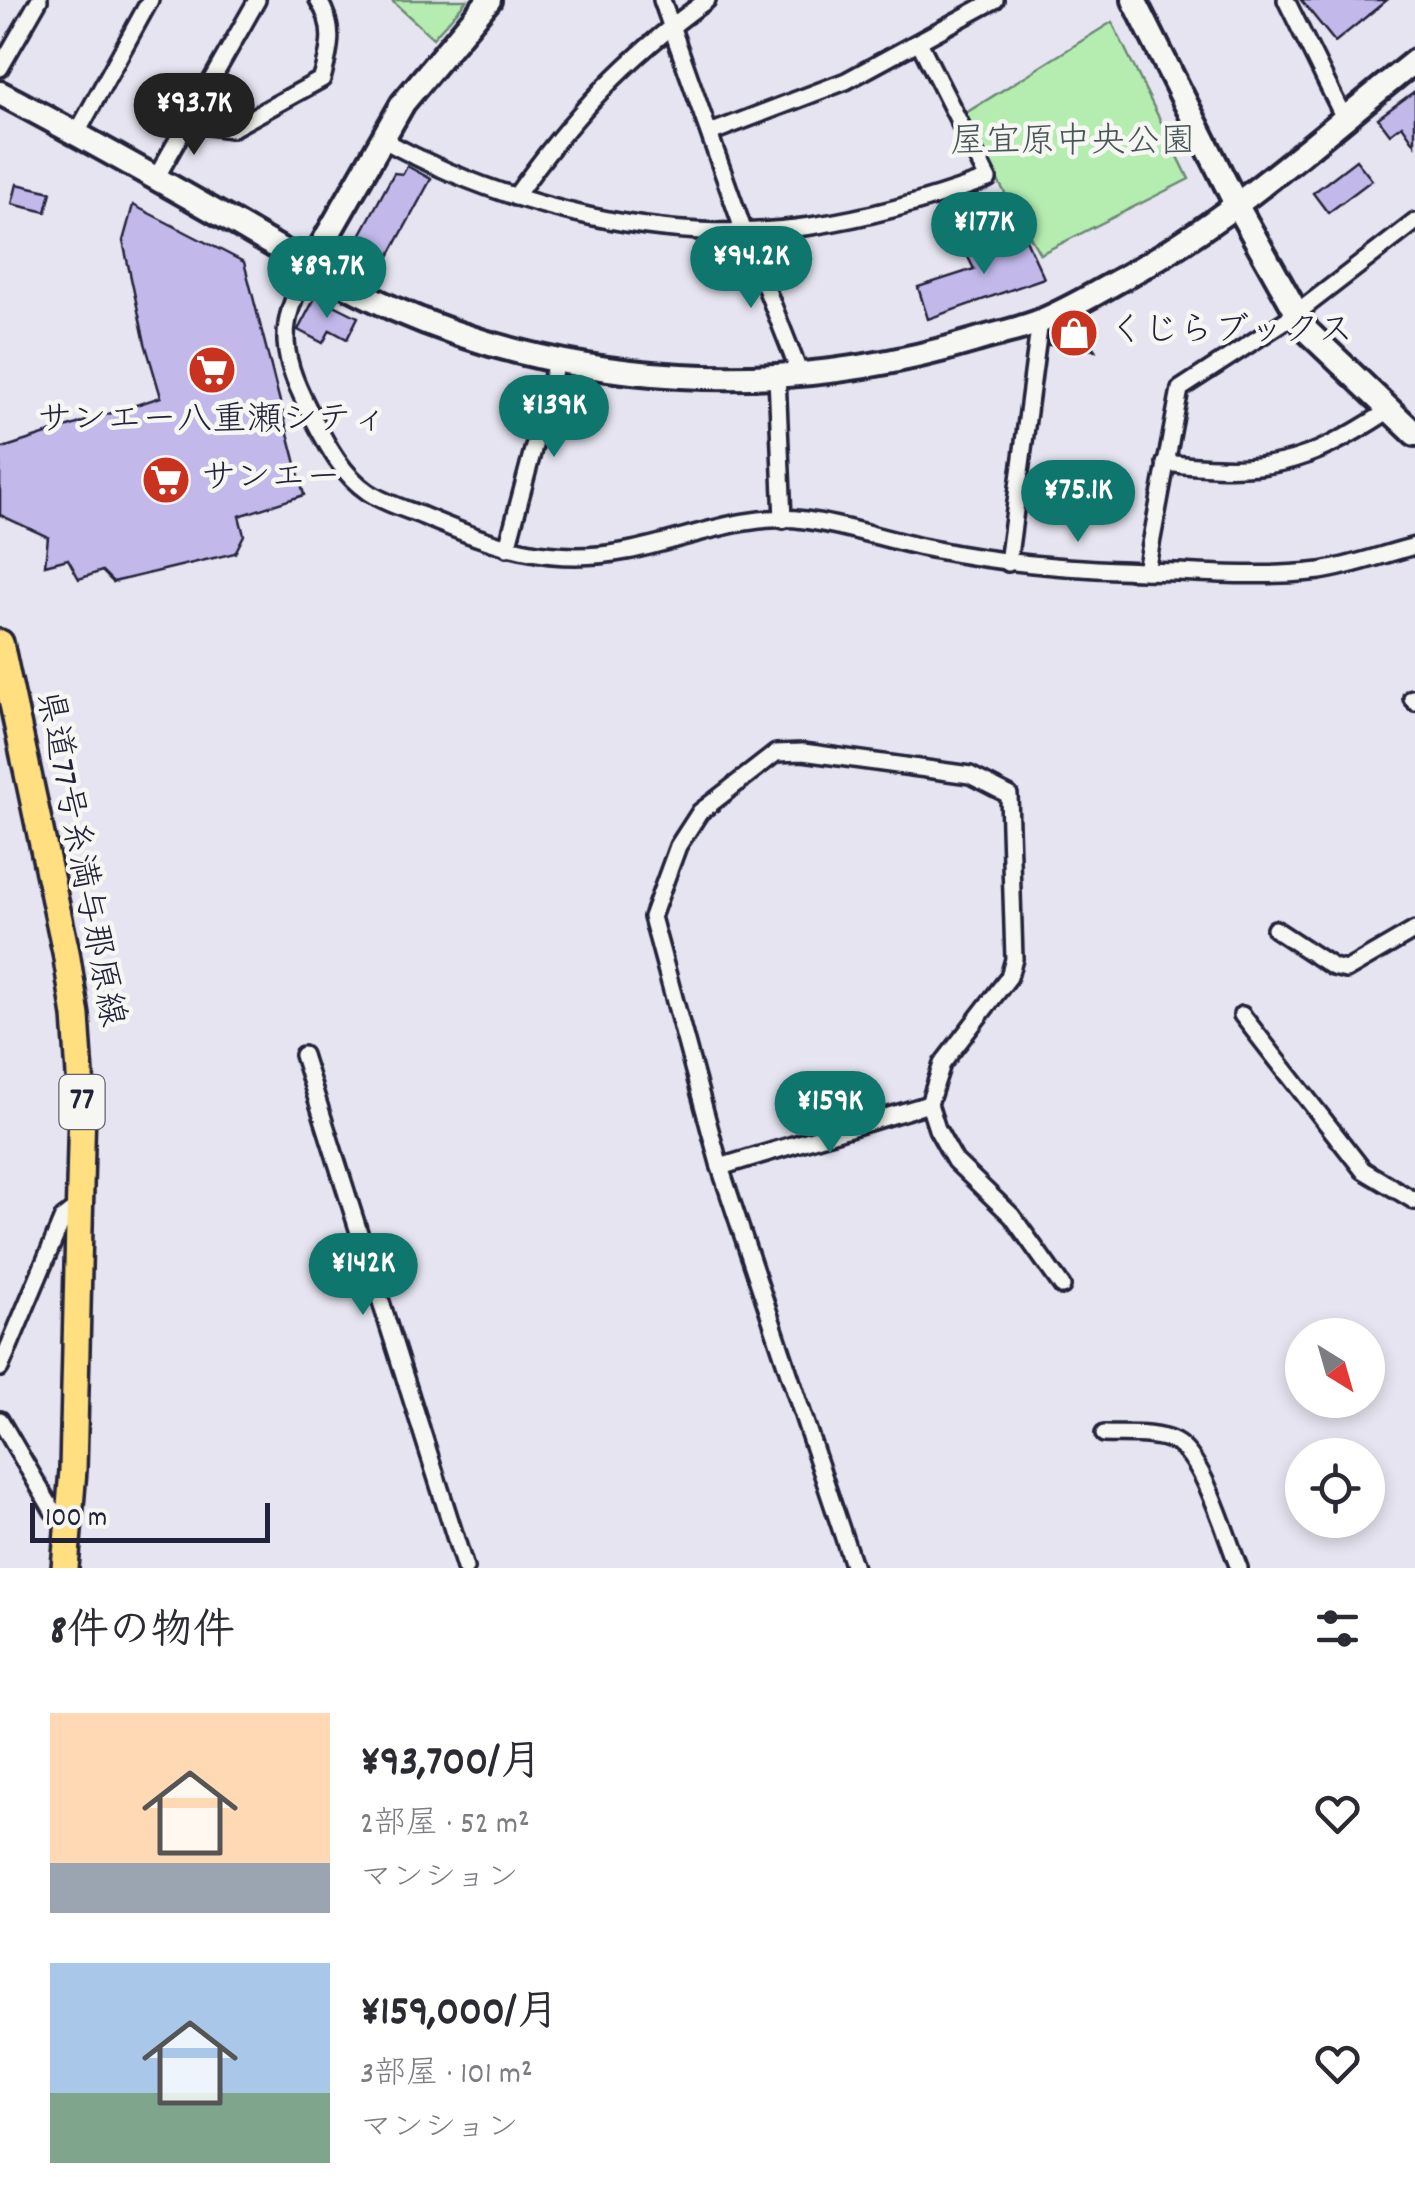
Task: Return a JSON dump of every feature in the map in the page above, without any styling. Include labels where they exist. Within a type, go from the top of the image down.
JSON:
[{"type":"main road","name":"県道77号糸満与那原線","points":[[0,643],[76,1016],[82,1104],[82,1203],[66,1567]]},
{"type":"street","points":[[0,68],[39,0]]},
{"type":"street","points":[[76,133],[150,0]]},
{"type":"street","points":[[156,178],[258,0]]},
{"type":"street","points":[[194,115],[210,126],[231,129],[322,78],[331,46],[330,17],[318,0]]},
{"type":"street","points":[[490,0],[413,90],[293,295],[286,322],[286,351],[304,400],[346,472],[369,493],[487,544],[537,555],[591,556],[627,551],[724,526],[784,520],[816,522],[1008,563],[1146,572],[1274,576],[1325,570],[1415,546]]},
{"type":"street","points":[[662,0],[744,232],[788,375],[784,520]]},
{"type":"street","points":[[516,197],[590,99],[671,26],[708,0]]},
{"type":"street","points":[[1134,0],[1238,206],[1307,331],[1415,434]]},
{"type":"street","points":[[1286,0],[1344,118]]},
{"type":"street","points":[[710,134],[846,81],[920,44],[990,1]]},
{"type":"street","points":[[382,139],[425,164],[558,210],[618,221],[744,232],[807,227],[932,200],[988,180],[920,44]]},
{"type":"street","points":[[0,93],[392,308],[468,338],[557,359],[641,374],[722,379],[788,375],[941,351],[1040,321],[1135,272],[1238,206],[1415,61]]},
{"type":"street","points":[[1146,572],[1180,389],[1297,313],[1415,222]]},
{"type":"street","points":[[1008,563],[1040,321]]},
{"type":"street","points":[[506,548],[557,359]]},
{"type":"street","points":[[1164,464],[1232,469],[1276,464],[1344,440],[1388,411]]},
{"type":"street","points":[[854,1568],[720,1167],[652,916],[678,846],[700,812],[776,754],[803,752],[970,775],[1008,795],[1014,959],[1009,977],[942,1064],[928,1104],[955,1161],[1012,1216],[1062,1286]]},
{"type":"street","points":[[1276,929],[1332,967],[1346,970],[1415,930]]},
{"type":"street","points":[[1242,1014],[1363,1170],[1415,1201]]},
{"type":"street","points":[[302,1055],[466,1568]]},
{"type":"street","points":[[720,1167],[928,1104]]},
{"type":"street","points":[[0,1368],[7,1330],[63,1218],[82,1203]]},
{"type":"street","points":[[0,1420],[53,1511],[70,1519]]},
{"type":"street","points":[[1104,1434],[1162,1437],[1179,1443],[1198,1466],[1239,1568]]},
{"type":"green space","points":[[391,0],[467,0],[433,38]]},
{"type":"green space","name":"屋宜原中央公園","points":[[1112,22],[1189,179],[1040,254],[961,116]]},
{"type":"building","points":[[1301,0],[1387,0],[1335,42]]},
{"type":"building","points":[[1415,91],[1415,144],[1402,125],[1390,134],[1378,118]]},
{"type":"building","points":[[1356,160],[1372,180],[1328,213],[1313,193]]},
{"type":"building","points":[[407,166],[431,179],[382,269],[351,252],[394,173],[403,174]]},
{"type":"building","points":[[17,184],[51,192],[46,212],[12,204]]},
{"type":"building","name":"サンエー八重瀬シティ","points":[[133,205],[244,262],[304,495],[239,516],[244,535],[235,553],[113,582],[102,571],[79,579],[68,559],[45,565],[48,537],[0,515],[0,449],[161,397],[123,241]]},
{"type":"building","points":[[1023,233],[1044,278],[928,319],[918,287],[974,269],[966,253]]},
{"type":"building","points":[[316,296],[358,317],[347,339],[330,330],[323,343],[298,330]]},
{"type":"building","points":[[1077,324],[1095,350],[1048,345],[1049,338]]},
{"type":"place","name":"くじらブックス","points":[[1074,333]]},
{"type":"place","name":"サンエー八重瀬シティ","points":[[212,370]]},
{"type":"place","name":"サンエー","points":[[166,480]]}]
